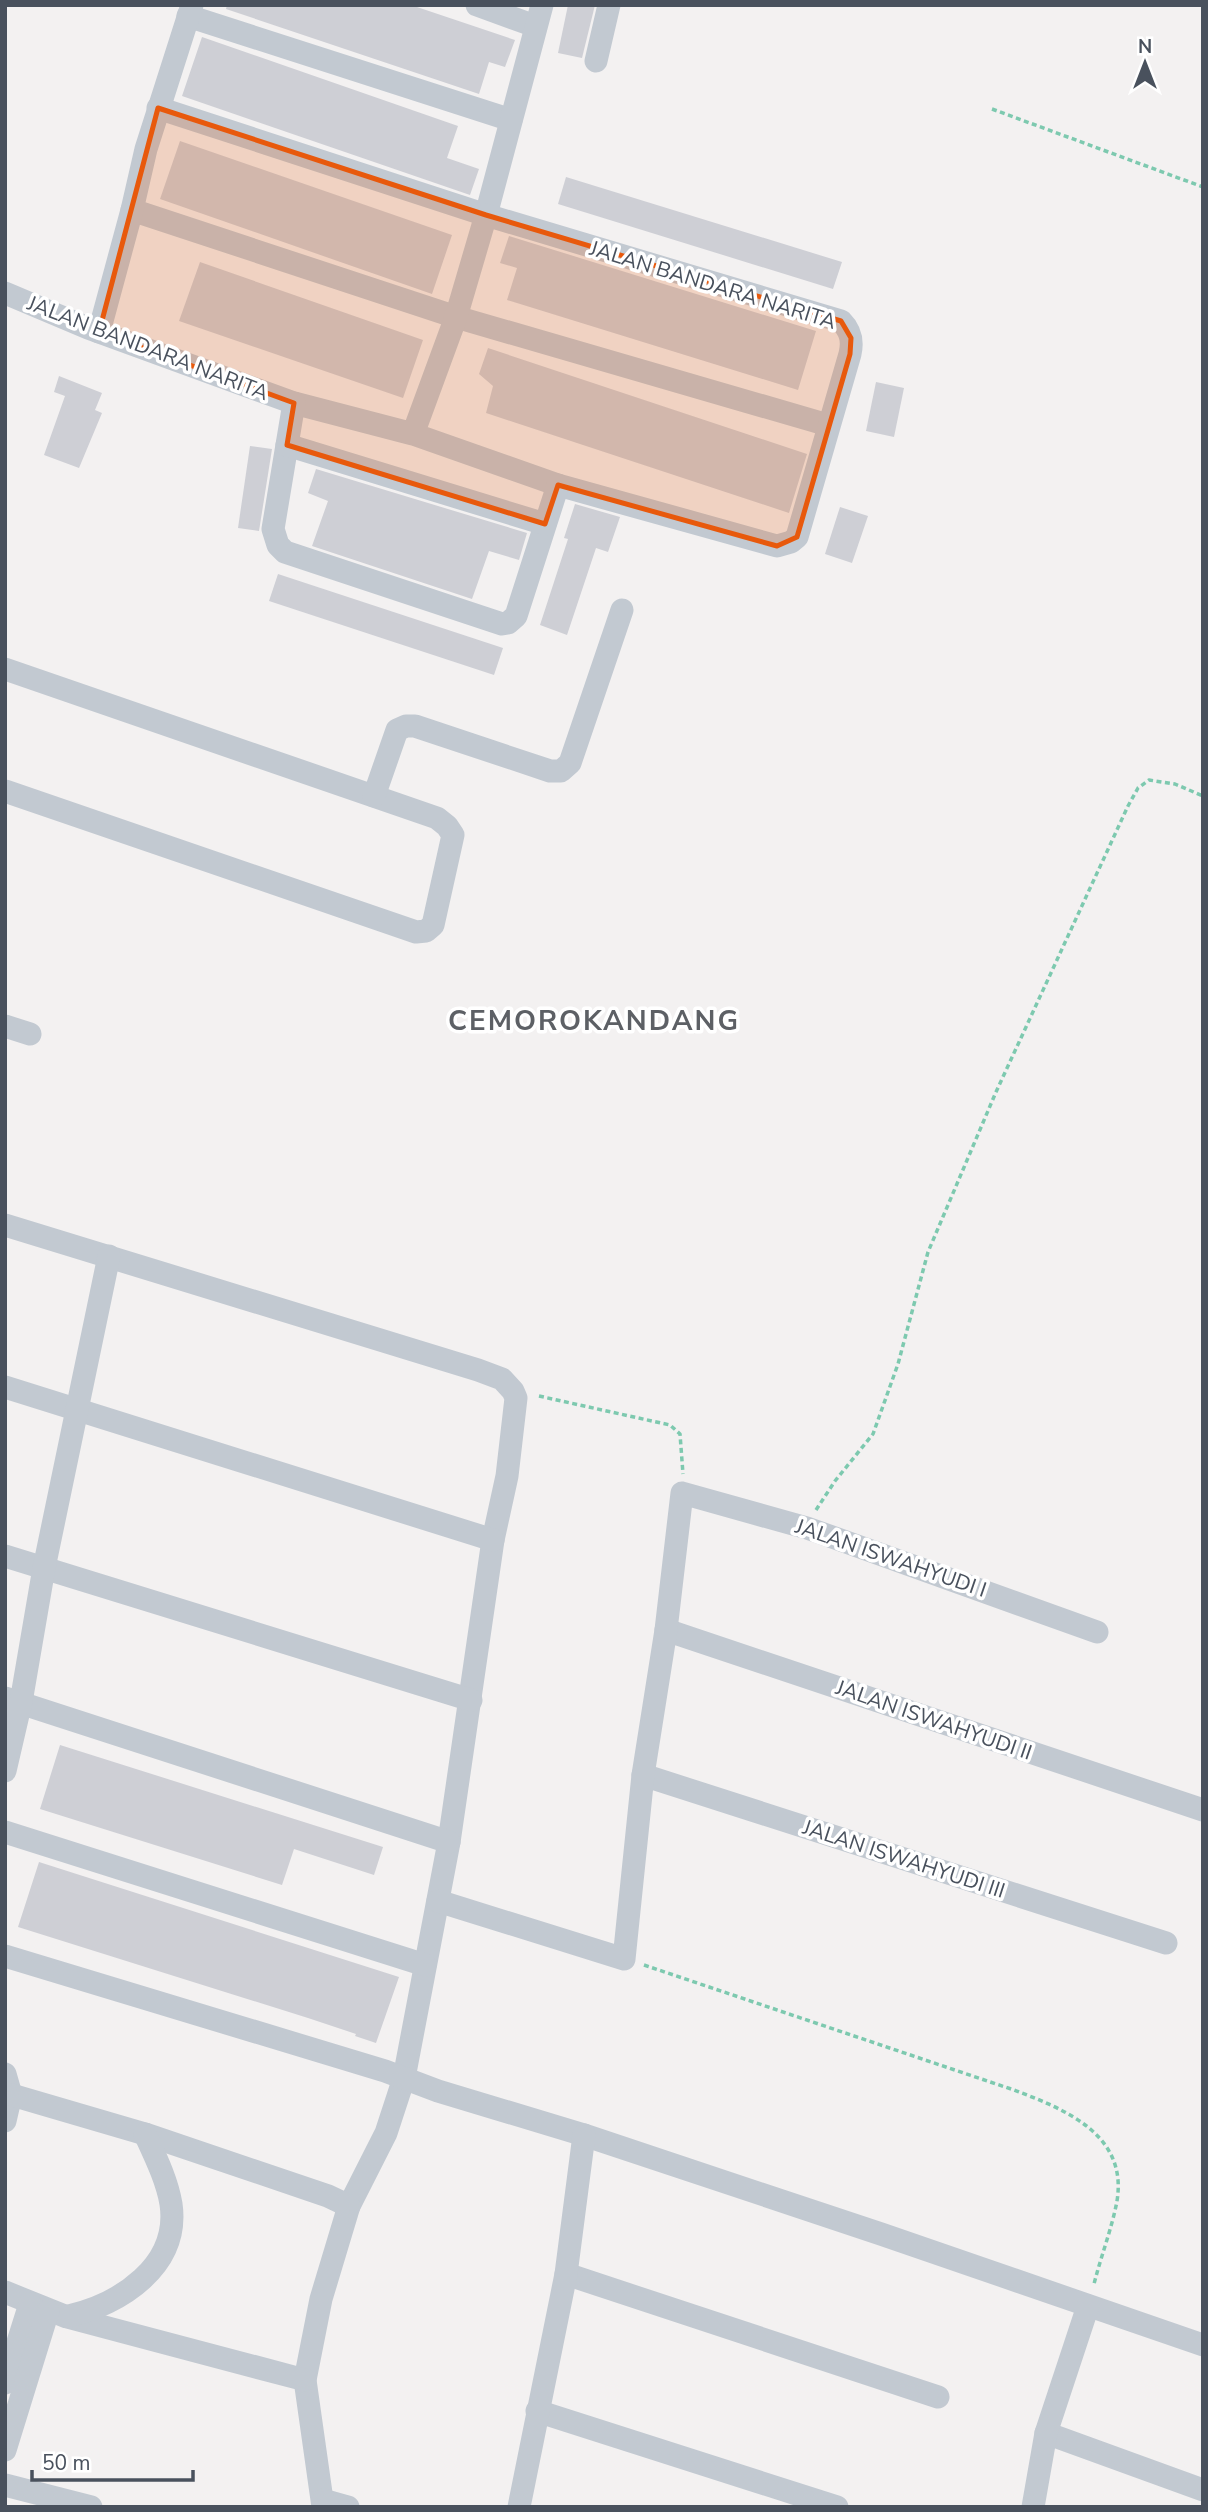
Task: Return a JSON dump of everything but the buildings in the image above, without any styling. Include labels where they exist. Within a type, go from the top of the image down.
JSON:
[{"type":"street","points":[[413,434],[456,317],[486,215],[538,15],[477,5]]},
{"type":"street","points":[[596,61],[609,5]]},
{"type":"street","points":[[93,330],[132,210],[146,149],[190,11],[511,120]]},
{"type":"street","points":[[158,108],[486,215]]},
{"type":"street","points":[[132,210],[456,317],[828,425]]},
{"type":"street","name":"JALAN BANDARA NARITA","points":[[5,293],[93,330],[294,403],[413,434],[558,485],[777,546],[797,537],[852,347],[847,327],[841,321],[486,215]]},
{"type":"street","points":[[294,403],[273,529],[278,545],[285,552],[502,624],[512,621],[516,616],[558,485]]},
{"type":"street","points":[[287,444],[545,524]]},
{"type":"street","points":[[374,796],[397,730],[406,726],[415,726],[550,771],[561,771],[570,763],[622,610]]},
{"type":"street","points":[[5,669],[437,818],[453,835],[433,925],[416,932],[5,791]]},
{"type":"street","points":[[5,1026],[30,1034]]},
{"type":"street","points":[[5,1225],[478,1370],[502,1379],[516,1398],[449,1842],[404,2078],[386,2133],[349,2206],[321,2299],[304,2380],[323,2503],[348,2507]]},
{"type":"street","points":[[5,1771],[13,1700],[44,1568],[109,1256]]},
{"type":"street","points":[[5,1387],[493,1540]]},
{"type":"street","points":[[438,1901],[624,1959],[643,1775],[666,1630],[682,1493]]},
{"type":"street","name":"JALAN ISWAHYUDI I","points":[[682,1493],[807,1528],[1097,1632]]},
{"type":"street","points":[[5,1556],[471,1700]]},
{"type":"street","name":"JALAN ISWAHYUDI II","points":[[666,1630],[1203,1810]]},
{"type":"street","points":[[13,1700],[449,1842]]},
{"type":"street","name":"JALAN ISWAHYUDI III","points":[[643,1775],[1166,1943]]},
{"type":"street","points":[[5,1832],[425,1965]]},
{"type":"street","points":[[5,1956],[584,2135],[1203,2345]]},
{"type":"street","points":[[5,2120],[7,2088],[328,2196],[349,2206]]},
{"type":"street","points":[[48,2310],[93,2311],[117,2299],[155,2267],[165,2246],[171,2207],[167,2188],[145,2134]]},
{"type":"street","points":[[519,2507],[566,2274],[584,2135]]},
{"type":"street","points":[[566,2274],[938,2397]]},
{"type":"street","points":[[5,2292],[48,2310],[304,2380]]},
{"type":"street","points":[[1033,2507],[1046,2433],[1088,2306]]},
{"type":"street","points":[[5,2383],[48,2310]]},
{"type":"street","points":[[5,2450],[48,2310]]},
{"type":"street","points":[[537,2411],[837,2507]]},
{"type":"street","points":[[1046,2433],[1203,2490]]},
{"type":"street","points":[[5,2485],[91,2507]]},
{"type":"path","points":[[992,109],[1203,187]]},
{"type":"path","points":[[807,1528],[823,1498],[873,1434],[898,1364],[928,1252],[996,1092],[1128,806],[1138,788],[1149,780],[1175,784],[1203,796]]},
{"type":"path","points":[[513,1391],[675,1427],[682,1443],[682,1493]]},
{"type":"path","points":[[624,1959],[1014,2090],[1054,2105],[1086,2123],[1105,2144],[1117,2174],[1117,2199],[1088,2306]]},
{"type":"highlighted area","points":[[158,108],[486,215],[841,321],[851,338],[850,354],[797,537],[777,546],[558,485],[545,524],[287,445],[294,403],[99,332]]},
{"type":"district","name":"CEMOROKANDANG","points":[[594,1020]]}]
